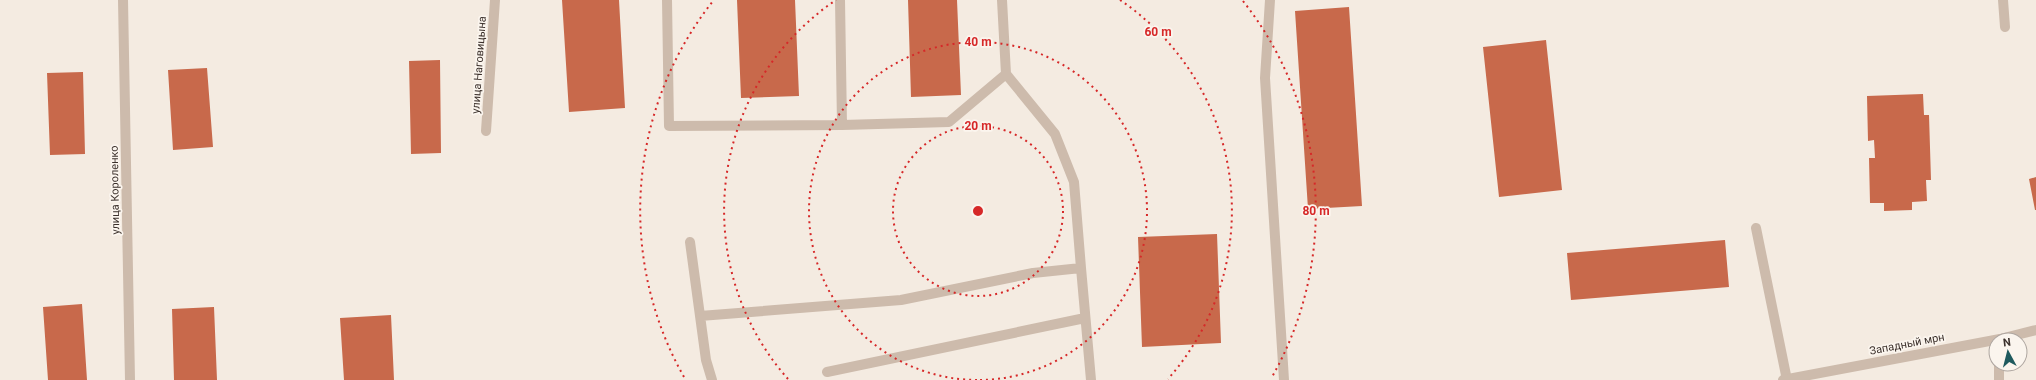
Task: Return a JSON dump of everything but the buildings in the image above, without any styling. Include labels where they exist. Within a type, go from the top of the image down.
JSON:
[{"type":"street","name":"улица Короленко","points":[[123,0],[130,380]]},
{"type":"street","name":"улица Наговицына","points":[[486,131],[495,0]]},
{"type":"street","points":[[667,0],[669,126],[842,125],[950,122],[1006,74]]},
{"type":"street","points":[[840,0],[842,125]]},
{"type":"street","points":[[1002,0],[1006,74],[1055,134],[1074,182],[1091,380]]},
{"type":"street","points":[[1270,0],[1265,78],[1284,380]]},
{"type":"street","points":[[2003,0],[2005,27]]},
{"type":"street","points":[[1756,228],[1786,380]]},
{"type":"street","points":[[690,242],[706,360],[712,380]]},
{"type":"street","points":[[700,316],[901,300],[1032,273],[1081,268]]},
{"type":"street","points":[[827,372],[1085,318]]},
{"type":"street","name":"Западный мрн","points":[[1786,380],[1988,341]]}]
